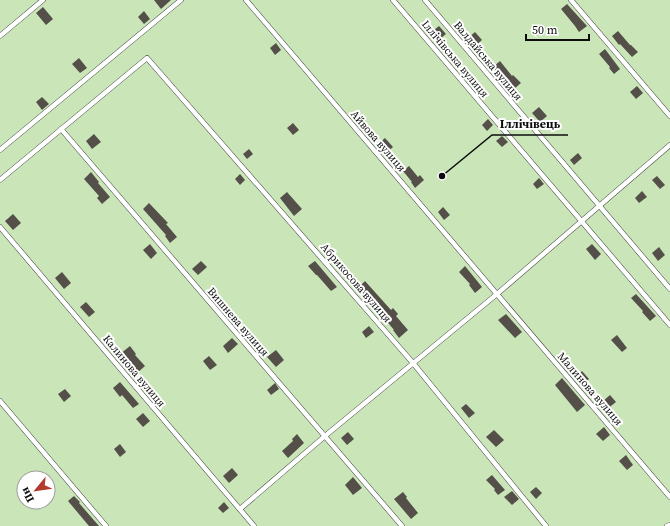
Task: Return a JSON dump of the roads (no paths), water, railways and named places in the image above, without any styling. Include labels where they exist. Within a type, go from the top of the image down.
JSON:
[{"type":"lane","points":[[0,36],[43,0]]},
{"type":"lane","points":[[0,150],[181,0]]},
{"type":"lane","name":"Айвова вулиця","points":[[246,0],[497,294]]},
{"type":"lane","name":"Іллічівська вулиця","points":[[393,0],[670,325]]},
{"type":"lane","name":"Валдайська вулиця","points":[[425,0],[670,289]]},
{"type":"lane","points":[[571,0],[670,116]]},
{"type":"lane","name":"Абрикосова вулиця","points":[[61,129],[147,58],[413,363],[546,526]]},
{"type":"lane","points":[[0,180],[61,129]]},
{"type":"lane","name":"Вишнева вулиця","points":[[61,129],[402,526]]},
{"type":"lane","points":[[240,509],[325,436],[497,294],[670,145]]},
{"type":"lane","name":"Калинова вулиця","points":[[0,227],[254,526]]},
{"type":"lane","name":"Малинова вулиця","points":[[497,294],[670,497]]},
{"type":"lane","points":[[0,401],[106,526]]},
{"type":"place","name":"Іллічівець","points":[[442,176]]}]
